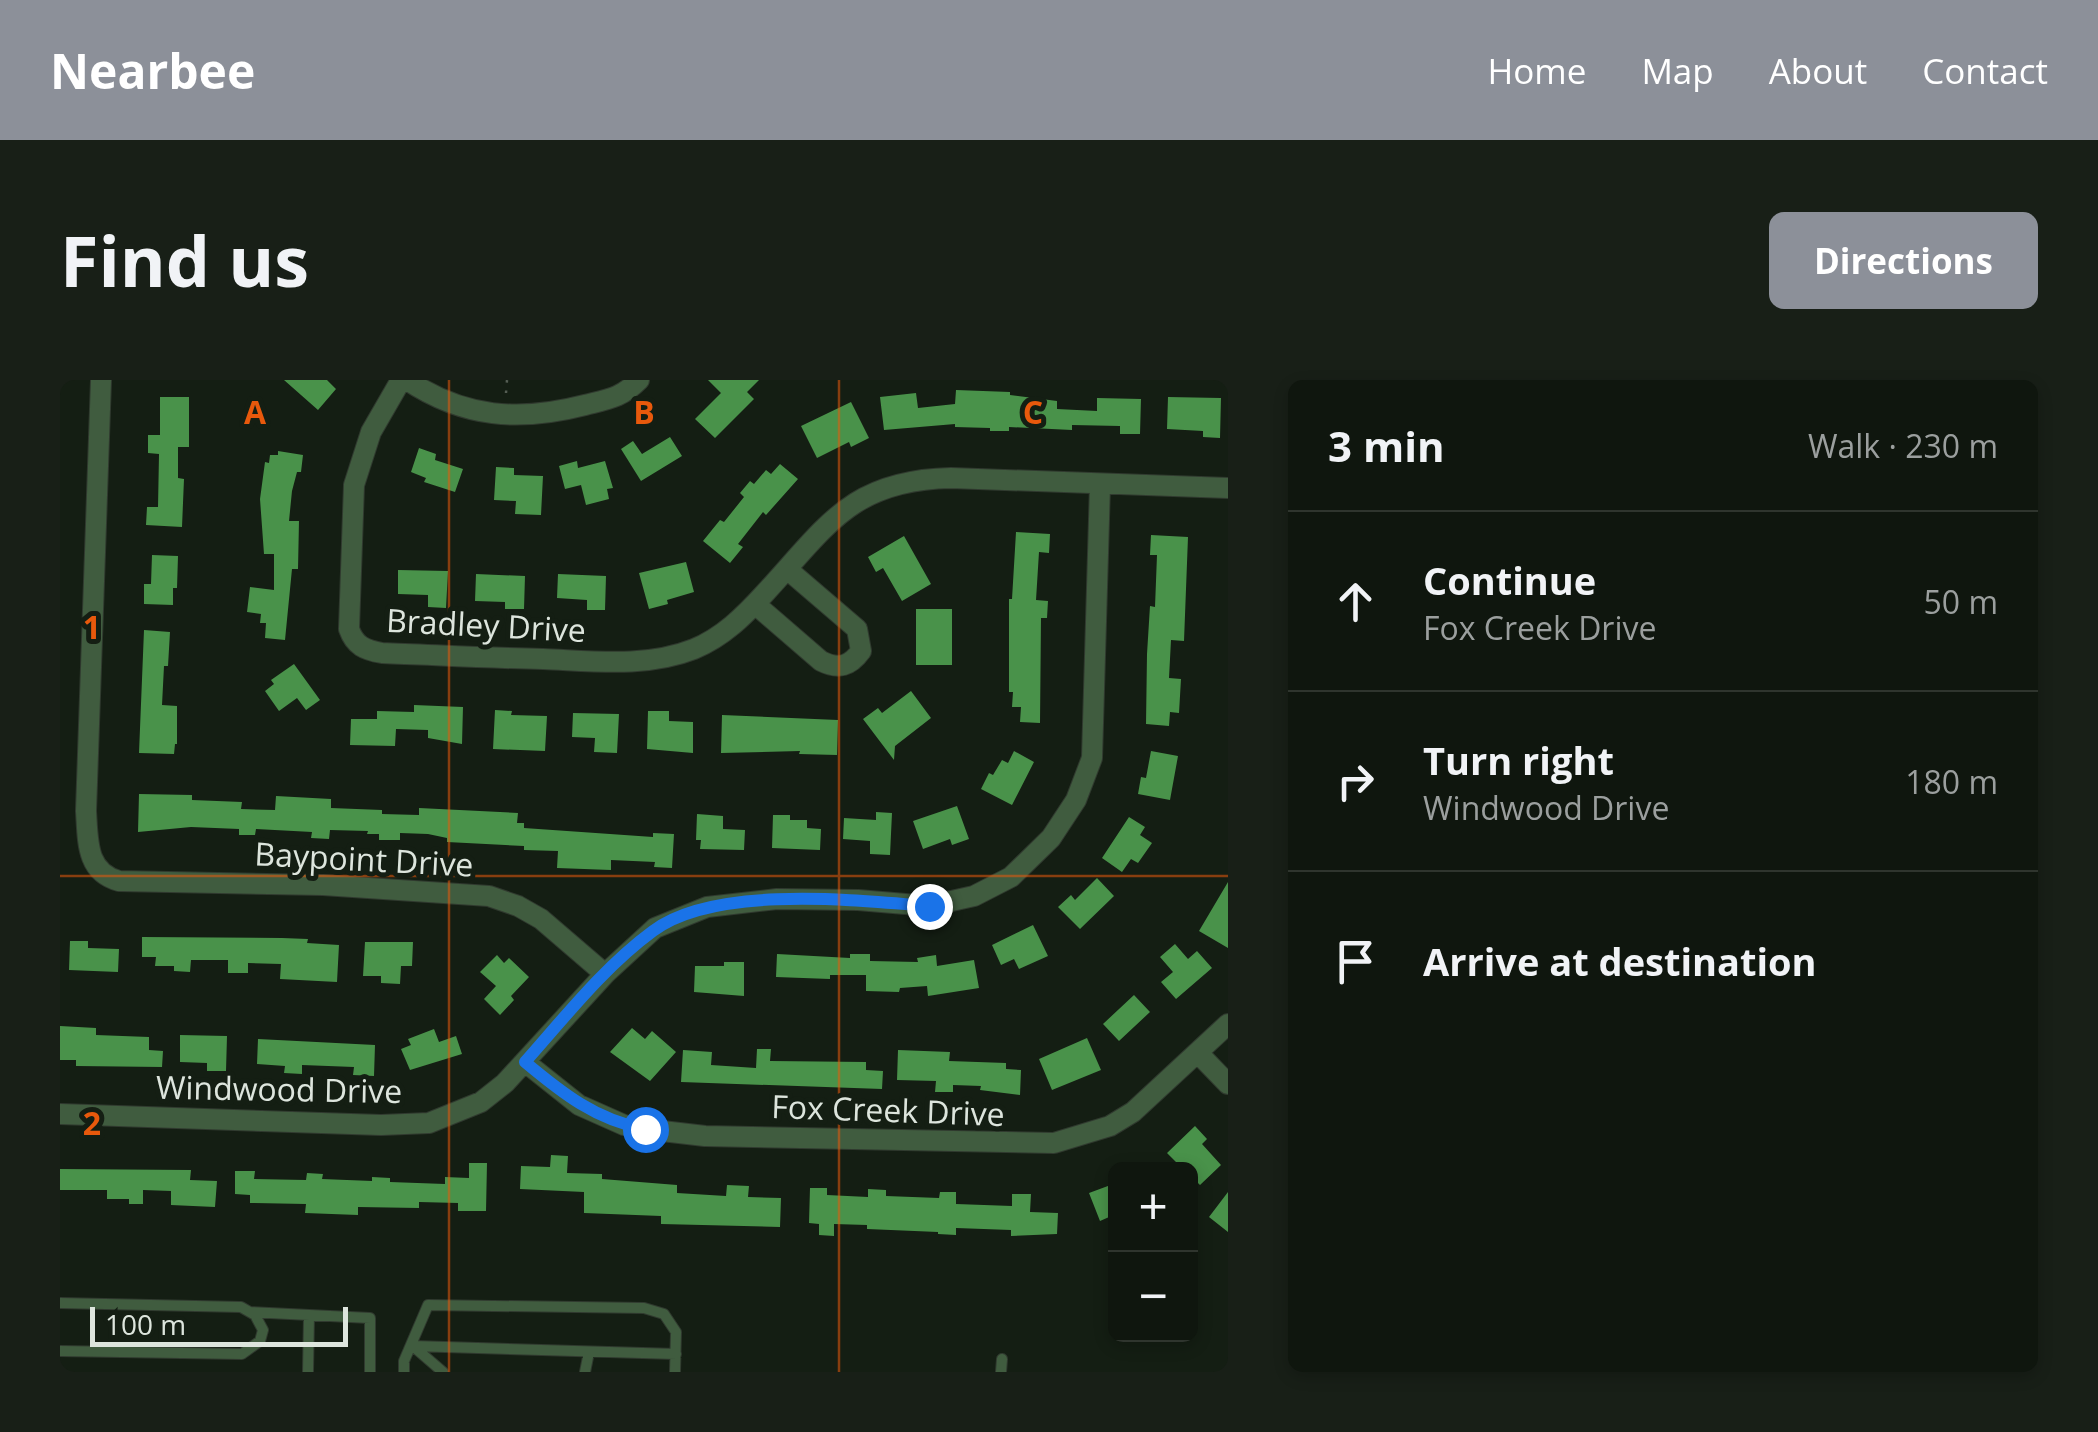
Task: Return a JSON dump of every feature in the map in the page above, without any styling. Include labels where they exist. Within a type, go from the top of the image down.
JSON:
[{"type":"street","name":"Baypoint Drive","points":[[100,380],[86,811],[89,852],[99,871],[119,882],[323,886],[489,896],[541,919],[604,974]]},
{"type":"street","points":[[404,380],[456,406],[505,416],[531,416],[624,396],[639,380]]},
{"type":"street","name":"Bradley Drive","points":[[404,380],[371,432],[360,456],[354,485],[348,616],[353,640],[365,650],[647,661],[672,656],[717,638],[858,499],[909,481],[951,478],[1228,488]]},
{"type":"street","name":"Windwood Drive","points":[[60,1114],[381,1126],[428,1123],[481,1102],[525,1062],[604,974],[655,928],[706,907],[778,900],[858,900],[929,906],[974,896],[1011,877],[1060,825],[1076,800],[1092,758],[1100,486]]},
{"type":"street","points":[[755,604],[822,661],[831,666],[853,662],[861,651],[857,629],[787,569]]},
{"type":"street","name":"Fox Creek Drive","points":[[525,1062],[579,1104],[624,1126],[705,1136],[1025,1145],[1054,1143],[1110,1126],[1133,1112],[1228,1024]]},
{"type":"street","points":[[1198,1054],[1228,1084]]},
{"type":"lane","points":[[60,1304],[241,1308],[255,1315],[262,1330],[260,1341],[242,1354],[60,1351]]},
{"type":"lane","points":[[404,1372],[404,1361],[428,1305],[644,1308],[664,1314],[676,1332],[676,1372]]},
{"type":"lane","points":[[250,1312],[370,1318],[370,1372]]},
{"type":"lane","points":[[308,1372],[309,1315]]},
{"type":"lane","points":[[413,1346],[676,1354]]},
{"type":"lane","points":[[413,1346],[443,1372]]},
{"type":"lane","points":[[584,1372],[589,1352]]},
{"type":"lane","points":[[1002,1359],[1002,1372]]},
{"type":"building","points":[[284,380],[327,380],[336,389],[318,410]]},
{"type":"building","points":[[708,380],[759,380],[747,392],[754,399],[715,438],[695,419],[721,393]]},
{"type":"building","points":[[956,390],[1010,392],[1057,401],[1057,409],[1097,411],[1097,398],[1141,399],[1140,434],[1120,434],[1120,426],[1072,425],[1072,430],[1009,427],[1009,431],[990,431],[955,424],[884,430],[880,397],[916,393],[918,408],[955,404]]},
{"type":"building","points":[[160,397],[189,397],[189,447],[178,447],[178,478],[184,479],[182,527],[146,525],[147,507],[158,507],[159,454],[148,453],[148,435],[160,435]]},
{"type":"building","points":[[1168,397],[1221,398],[1220,438],[1203,437],[1203,431],[1167,429]]},
{"type":"building","points":[[851,402],[869,438],[851,447],[849,442],[817,458],[801,426]]},
{"type":"building","points":[[670,437],[682,456],[641,481],[621,449],[633,441],[642,454]]},
{"type":"building","points":[[419,448],[436,454],[435,460],[463,469],[455,492],[424,482],[426,478],[411,472]]},
{"type":"building","points":[[278,451],[303,455],[301,472],[297,472],[292,491],[289,521],[299,521],[298,569],[292,569],[285,640],[265,638],[266,623],[260,623],[261,614],[247,612],[250,587],[274,590],[274,554],[264,554],[260,499],[265,462],[269,463],[270,455],[278,455]]},
{"type":"building","points":[[577,461],[578,468],[605,461],[613,488],[607,489],[609,499],[586,505],[581,485],[565,489],[559,466]]},
{"type":"building","points":[[780,464],[798,479],[766,515],[763,512],[738,544],[743,547],[730,563],[703,541],[744,497],[740,493],[750,481],[754,484],[766,470],[771,474]]},
{"type":"building","points":[[496,467],[514,468],[514,475],[543,476],[541,515],[515,514],[516,501],[494,500]]},
{"type":"building","points":[[1016,532],[1050,534],[1049,553],[1039,552],[1036,600],[1048,601],[1047,618],[1041,618],[1040,723],[1020,722],[1021,707],[1012,707],[1013,692],[1009,692],[1009,599]]},
{"type":"building","points":[[1151,535],[1188,537],[1184,641],[1171,640],[1169,678],[1181,679],[1179,713],[1170,712],[1169,726],[1146,724],[1150,606],[1155,607],[1157,555],[1150,555]]},
{"type":"building","points":[[904,536],[931,584],[902,601],[883,568],[876,572],[868,557]]},
{"type":"building","points":[[152,555],[178,556],[173,605],[144,604],[144,584],[151,584]]},
{"type":"building","points":[[686,562],[694,592],[649,609],[639,573]]},
{"type":"building","points":[[398,570],[448,571],[446,608],[428,607],[428,595],[398,594]]},
{"type":"building","points":[[476,574],[525,576],[524,609],[505,609],[505,602],[475,601]]},
{"type":"building","points":[[558,574],[606,576],[605,610],[587,610],[587,600],[557,598]]},
{"type":"building","points":[[916,609],[952,609],[952,665],[916,665]]},
{"type":"building","points":[[144,630],[170,632],[162,705],[177,706],[174,754],[139,753]]},
{"type":"building","points":[[294,664],[320,700],[306,710],[297,698],[279,711],[265,691],[274,684],[271,680]]},
{"type":"building","points":[[911,691],[931,718],[895,746],[894,760],[863,719],[878,708],[882,713]]},
{"type":"building","points":[[414,705],[463,707],[462,744],[428,738],[428,730],[396,729],[395,746],[350,745],[351,719],[377,719],[377,711],[414,712]]},
{"type":"building","points":[[495,710],[512,711],[511,715],[547,716],[545,751],[493,749]]},
{"type":"building","points":[[648,711],[669,711],[669,721],[693,722],[693,753],[647,749]]},
{"type":"building","points":[[573,713],[619,714],[617,753],[594,752],[595,738],[572,737]]},
{"type":"building","points":[[722,715],[838,720],[837,755],[799,754],[800,751],[721,753]]},
{"type":"building","points":[[1014,751],[1034,762],[1012,805],[981,789],[989,773],[993,775],[1002,760],[1008,763]]},
{"type":"building","points":[[1151,751],[1178,756],[1170,800],[1138,794],[1141,777],[1146,778]]},
{"type":"building","points":[[139,794],[192,795],[192,800],[242,802],[241,809],[275,810],[276,796],[331,799],[331,808],[382,810],[382,814],[419,815],[419,808],[518,813],[517,823],[524,823],[524,828],[653,837],[653,833],[674,834],[672,868],[654,867],[655,862],[611,860],[611,870],[557,868],[558,851],[447,842],[447,838],[428,834],[400,833],[400,840],[379,840],[379,834],[367,834],[368,831],[330,830],[329,839],[311,838],[312,832],[256,829],[255,835],[239,835],[239,829],[191,827],[138,832]]},
{"type":"building","points":[[957,806],[969,839],[952,845],[950,839],[923,849],[913,821]]},
{"type":"building","points":[[876,812],[892,813],[890,855],[870,854],[870,841],[843,839],[844,818],[876,820]]},
{"type":"building","points":[[697,814],[723,816],[723,829],[745,830],[744,850],[700,849],[701,840],[696,840]]},
{"type":"building","points":[[773,815],[790,815],[790,820],[807,820],[807,828],[821,829],[820,850],[772,848]]},
{"type":"building","points":[[1129,817],[1145,827],[1140,835],[1152,843],[1138,863],[1131,859],[1122,872],[1102,858]]},
{"type":"building","points":[[1097,878],[1114,896],[1080,929],[1058,907],[1071,895],[1075,900]]},
{"type":"building","points":[[1228,882],[1228,948],[1199,931]]},
{"type":"building","points":[[1033,925],[1048,956],[1019,969],[1014,959],[1001,965],[992,945]]},
{"type":"building","points":[[142,937],[308,939],[307,943],[339,945],[337,982],[280,979],[281,964],[248,963],[248,973],[228,973],[228,960],[191,960],[190,972],[174,971],[174,966],[155,966],[156,957],[142,957]]},
{"type":"building","points":[[70,941],[88,941],[88,948],[119,949],[118,972],[69,970]]},
{"type":"building","points":[[365,942],[413,942],[412,966],[401,966],[400,984],[381,983],[381,976],[363,976]]},
{"type":"building","points":[[1175,944],[1188,959],[1197,951],[1212,968],[1176,999],[1161,982],[1173,972],[1160,957]]},
{"type":"building","points":[[777,954],[850,958],[850,954],[870,954],[870,961],[918,962],[917,958],[936,955],[937,966],[974,960],[979,988],[928,996],[927,986],[900,988],[899,992],[866,991],[866,975],[830,975],[830,979],[776,977]]},
{"type":"building","points":[[497,955],[504,963],[509,958],[529,977],[500,1015],[484,999],[496,986],[480,972]]},
{"type":"building","points":[[724,962],[744,962],[744,996],[694,992],[695,966],[724,966]]},
{"type":"building","points":[[1134,995],[1150,1012],[1119,1041],[1103,1024]]},
{"type":"building","points":[[60,1026],[96,1028],[96,1035],[149,1037],[149,1050],[163,1051],[162,1067],[76,1066],[76,1060],[60,1060]]},
{"type":"building","points":[[632,1028],[645,1039],[652,1031],[676,1052],[650,1081],[610,1052]]},
{"type":"building","points":[[434,1029],[439,1042],[456,1036],[462,1054],[410,1070],[401,1049],[411,1045],[408,1039]]},
{"type":"building","points":[[180,1035],[227,1036],[226,1071],[207,1071],[207,1063],[180,1062]]},
{"type":"building","points":[[1087,1038],[1101,1070],[1052,1090],[1039,1059]]},
{"type":"building","points":[[258,1039],[375,1045],[374,1076],[353,1075],[354,1067],[302,1065],[302,1074],[284,1073],[285,1066],[257,1064]]},
{"type":"building","points":[[757,1049],[771,1049],[770,1061],[866,1062],[866,1070],[883,1071],[882,1089],[681,1082],[683,1050],[712,1052],[711,1065],[756,1068]]},
{"type":"building","points":[[898,1050],[950,1052],[949,1061],[1006,1063],[1006,1069],[1021,1070],[1020,1095],[980,1090],[981,1086],[953,1085],[953,1092],[935,1092],[936,1081],[897,1080]]},
{"type":"building","points":[[1195,1126],[1207,1139],[1202,1144],[1221,1165],[1200,1185],[1198,1162],[1176,1162],[1167,1153]]},
{"type":"building","points":[[551,1155],[568,1156],[567,1173],[677,1185],[677,1193],[726,1196],[727,1185],[749,1186],[748,1197],[781,1198],[780,1227],[661,1224],[661,1216],[584,1213],[584,1192],[520,1189],[521,1166],[550,1167]]},
{"type":"building","points":[[469,1163],[487,1163],[486,1211],[458,1211],[458,1203],[419,1202],[419,1208],[358,1207],[358,1215],[305,1213],[306,1204],[250,1203],[250,1195],[235,1194],[235,1171],[255,1171],[254,1179],[306,1180],[307,1173],[323,1174],[322,1179],[372,1181],[372,1177],[390,1178],[390,1182],[445,1184],[445,1177],[469,1178]]},
{"type":"building","points":[[60,1169],[191,1170],[190,1180],[217,1181],[215,1207],[171,1205],[171,1191],[143,1190],[143,1204],[129,1204],[129,1199],[107,1199],[107,1190],[60,1190]]},
{"type":"building","points":[[1108,1186],[1108,1218],[1100,1221],[1089,1193]]},
{"type":"building","points":[[810,1188],[827,1188],[827,1195],[868,1197],[868,1189],[886,1190],[886,1196],[939,1198],[940,1192],[956,1192],[956,1204],[1012,1206],[1012,1194],[1031,1194],[1030,1212],[1058,1213],[1057,1234],[1011,1236],[1011,1230],[956,1228],[956,1235],[834,1224],[834,1236],[819,1235],[819,1224],[809,1223]]},
{"type":"building","points":[[1228,1192],[1228,1232],[1209,1217]]},
{"type":"route","points":[[645,1129],[600,1116],[561,1092],[525,1062],[604,974],[655,928],[706,907],[778,900],[858,900],[929,906]]}]
